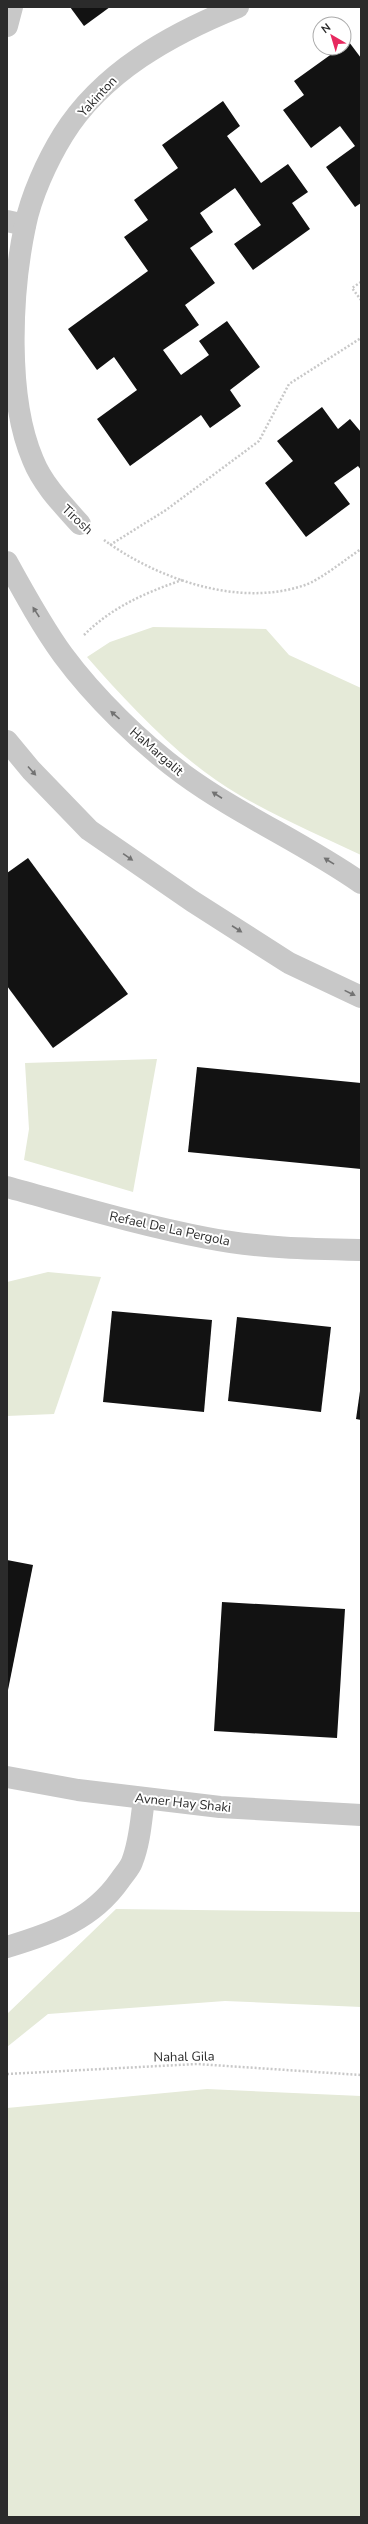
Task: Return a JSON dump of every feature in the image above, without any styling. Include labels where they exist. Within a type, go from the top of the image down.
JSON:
[{"type":"street","points":[[7,26],[12,7]]},
{"type":"street","name":"Yakinton","points":[[16,223],[42,178],[63,135],[88,104],[116,75],[151,50],[195,24],[238,7]]},
{"type":"street","name":"Tirosh","points":[[16,223],[14,366],[19,421],[33,462],[54,495],[80,524]]},
{"type":"street","name":"HaMargalit","points":[[7,562],[29,601],[63,655],[110,710],[183,774],[238,809],[328,860],[361,883]]},
{"type":"street","points":[[7,741],[31,770],[89,830],[192,901],[289,963],[361,997]]},
{"type":"street","name":"Refael De La Pergola","points":[[7,1186],[97,1212],[208,1239],[257,1245],[361,1250]]},
{"type":"street","name":"Avner Hay Shaki","points":[[7,1777],[144,1799],[220,1807],[361,1815]]},
{"type":"street","points":[[7,1947],[37,1938],[75,1922],[107,1899],[132,1863],[141,1826],[144,1799]]},
{"type":"path","points":[[361,282],[352,288],[361,300]]},
{"type":"path","points":[[110,545],[166,510],[259,441],[289,384],[361,338]]},
{"type":"path","name":"Tirosh","points":[[80,524],[110,545],[147,565],[182,580],[221,591],[263,593],[305,585],[361,550]]},
{"type":"path","points":[[63,655],[89,630],[120,606],[146,592],[182,580]]},
{"type":"path","name":"Nahal Gila","points":[[7,2074],[197,2064],[361,2075]]},
{"type":"green space","points":[[153,627],[266,629],[289,655],[361,688],[361,855],[301,827],[241,796],[198,767],[159,733],[87,657],[110,642]]},
{"type":"green space","points":[[157,1059],[133,1192],[24,1160],[29,1129],[25,1063]]},
{"type":"green space","points":[[48,1272],[101,1277],[54,1414],[7,1416],[7,1282]]},
{"type":"green space","points":[[116,1909],[361,1912],[361,2007],[225,2001],[48,2014],[7,2047],[7,2014]]},
{"type":"green space","points":[[207,2089],[361,2096],[361,2517],[7,2517],[7,2108]]},
{"type":"building","points":[[70,7],[110,7],[84,26]]},
{"type":"building","points":[[352,46],[361,58],[361,203],[355,207],[326,167],[355,146],[340,126],[311,148],[283,110],[304,95],[294,81],[329,56],[352,56]]},
{"type":"building","points":[[223,101],[240,126],[227,136],[261,183],[288,164],[308,192],[292,203],[310,229],[253,270],[234,244],[261,225],[235,188],[200,213],[213,232],[190,248],[215,283],[185,305],[199,325],[163,350],[181,375],[209,355],[199,341],[227,321],[260,367],[230,390],[241,406],[210,428],[201,415],[130,466],[97,419],[137,390],[114,357],[97,370],[68,329],[148,271],[124,237],[148,220],[134,200],[178,168],[162,145]]},
{"type":"building","points":[[322,407],[338,429],[350,419],[361,432],[361,470],[358,466],[334,483],[350,504],[306,537],[265,483],[293,461],[277,441]]},
{"type":"building","points":[[28,858],[128,994],[53,1048],[7,986],[7,873]]},
{"type":"building","points":[[197,1067],[361,1083],[361,1169],[188,1152]]},
{"type":"building","points":[[112,1311],[212,1320],[204,1412],[103,1402]]},
{"type":"building","points":[[237,1317],[331,1327],[321,1412],[228,1401]]},
{"type":"building","points":[[361,1391],[361,1420],[356,1419]]},
{"type":"building","points":[[7,1560],[33,1565],[8,1690],[7,1690]]},
{"type":"building","points":[[222,1602],[345,1609],[337,1738],[214,1731]]}]
